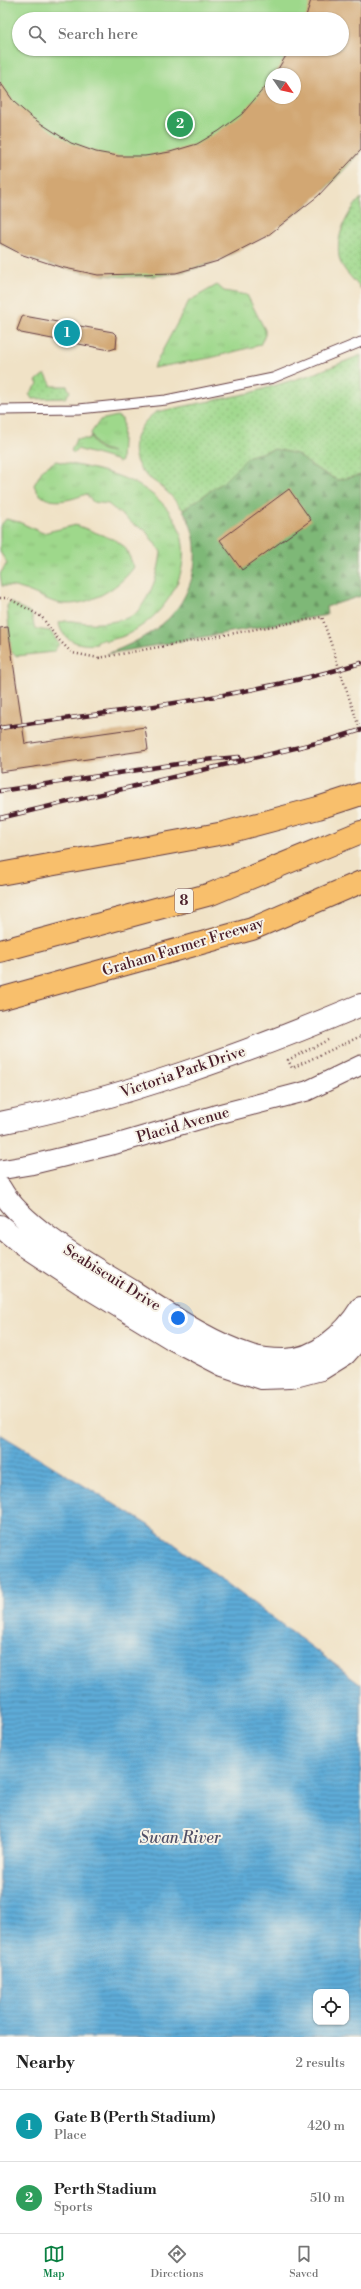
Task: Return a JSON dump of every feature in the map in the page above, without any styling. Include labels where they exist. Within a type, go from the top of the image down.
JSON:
[{"type":"highway","points":[[0,874],[224,834],[318,808],[361,794]]},
{"type":"highway","name":"8","points":[[0,951],[211,894],[361,832]]},
{"type":"highway","name":"Graham Farmer Freeway","points":[[0,999],[252,929],[361,882]]},
{"type":"street","name":"Victoria Park Drive","points":[[0,1123],[45,1114],[144,1087],[299,1031],[361,1005]]},
{"type":"street","name":"Placid Avenue","points":[[0,1170],[30,1165],[116,1144],[215,1114],[307,1090],[361,1065]]},
{"type":"street","name":"Seabiscuit Drive","points":[[0,1188],[20,1214],[67,1251],[209,1338],[253,1357],[285,1360],[311,1355],[334,1340],[361,1308]]},
{"type":"street","name":"Seabiscuit Drive","points":[[0,1226],[22,1244],[81,1284],[173,1339],[223,1365],[262,1378],[292,1377],[321,1369],[345,1354],[361,1336]]},
{"type":"lane","points":[[0,410],[79,409],[166,400],[272,378],[361,342]]},
{"type":"path","points":[[0,598],[8,598],[42,616],[56,637],[72,653],[99,658],[322,617],[361,733]]},
{"type":"path","points":[[334,1037],[288,1060],[292,1068],[361,1036]]},
{"type":"green space","points":[[0,0],[361,0],[361,150],[338,177],[321,193],[294,215],[258,240],[219,260],[193,269],[165,275],[136,277],[108,276],[51,264],[25,255],[0,243]]},
{"type":"green space","points":[[361,198],[361,289],[340,261],[339,244],[346,219]]},
{"type":"green space","points":[[217,285],[224,291],[247,295],[265,330],[265,335],[260,345],[210,358],[153,368],[189,301]]},
{"type":"green space","points":[[361,355],[361,475],[337,480],[312,466],[297,454],[275,449],[249,456],[223,482],[183,510],[167,491],[144,474],[137,463],[134,447],[136,438],[149,417],[156,412],[250,393],[313,374]]},
{"type":"green space","points":[[43,375],[46,375],[52,386],[67,386],[70,392],[65,398],[32,399],[29,394],[38,384],[36,381]]},
{"type":"green space","points":[[117,416],[122,419],[123,423],[121,461],[118,463],[116,460],[77,449],[74,453],[71,451],[76,439],[89,439],[91,435],[98,448],[112,452],[98,447],[91,433],[100,420]]},
{"type":"green space","points":[[275,449],[297,454],[312,466],[337,480],[361,475],[361,596],[326,607],[327,615],[107,654],[139,640],[161,625],[178,608],[185,595],[191,581],[195,552],[194,537],[190,523],[183,510],[223,482],[249,456]]},
{"type":"green space","points":[[56,461],[107,472],[131,481],[153,495],[170,512],[180,531],[183,551],[181,571],[174,590],[162,608],[145,623],[124,636],[106,641],[104,639],[97,641],[97,644],[79,643],[68,639],[64,635],[59,623],[70,621],[100,623],[121,620],[133,615],[142,606],[154,584],[161,552],[145,530],[133,524],[108,504],[93,502],[86,494],[72,499],[57,501],[49,500],[43,497],[34,485],[43,469]]},
{"type":"green space","points":[[6,519],[19,522],[43,533],[76,525],[115,540],[125,547],[134,567],[119,583],[109,590],[88,601],[76,603],[65,604],[54,602],[16,587],[2,586],[0,574],[7,563],[0,552],[0,526]]},
{"type":"green space","points":[[10,602],[31,613],[35,629],[50,631],[59,644],[53,652],[17,656],[11,652],[7,606]]},
{"type":"water","name":"Swan River","points":[[0,1434],[153,1528],[361,1684],[361,2037],[0,2037]]},
{"type":"building","points":[[311,0],[361,0],[361,150],[318,196],[267,236],[218,261],[176,273],[98,275],[60,267],[23,255],[0,243],[0,82],[14,102],[31,117],[71,143],[96,152],[118,156],[145,156],[170,152],[197,144],[219,131],[242,114],[265,87],[265,104],[301,104],[301,68],[279,68],[286,56],[349,56],[349,12],[307,12]]},
{"type":"building","points":[[24,316],[113,332],[117,336],[116,348],[110,350],[21,333],[17,330],[22,317]]},
{"type":"building","points":[[289,489],[311,520],[242,570],[220,540]]},
{"type":"building","points":[[8,627],[25,744],[145,727],[148,750],[0,772],[0,628]]},
{"type":"railway","points":[[0,728],[136,709],[227,694],[317,675],[361,663]]},
{"type":"railway","points":[[0,818],[329,740],[361,730]]},
{"type":"railway","points":[[0,791],[204,760],[239,757]]},
{"type":"place","name":"Perth Stadium","points":[[180,124]]},
{"type":"place","name":"Gate B (Perth Stadium)","points":[[67,333]]}]
